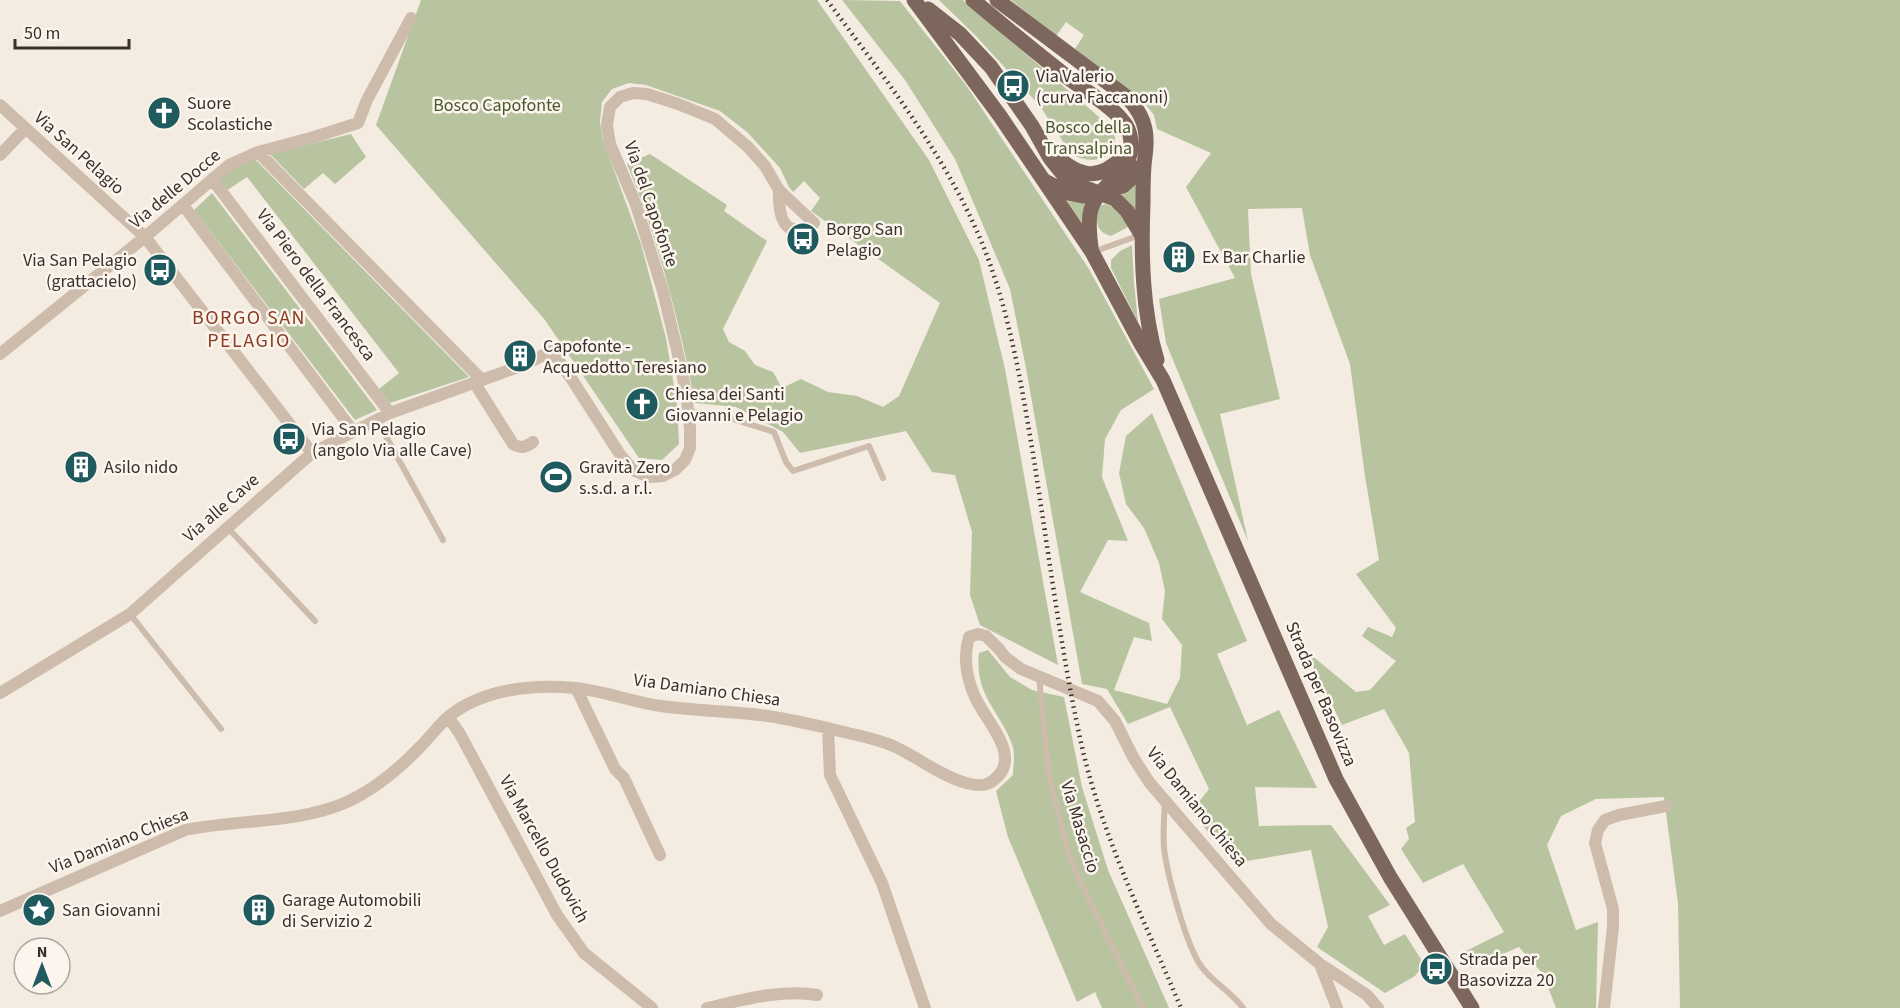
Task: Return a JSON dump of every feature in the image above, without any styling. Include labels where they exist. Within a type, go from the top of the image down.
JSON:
[{"type":"main road","points":[[916,0],[960,34],[991,67],[1056,156],[1071,168],[1082,173],[1102,172],[1113,167],[1131,146],[1129,130],[1123,120],[1023,42],[974,0]]},
{"type":"main road","name":"Strada per Basovizza","points":[[916,0],[994,108],[1092,252],[1163,380]]},
{"type":"main road","name":"Strada per Basovizza","points":[[998,0],[1128,98],[1139,111],[1148,145],[1144,163],[1142,234],[1147,313],[1163,380],[1336,779],[1390,877],[1472,1008]]},
{"type":"main road","points":[[1032,126],[1050,158],[1066,178],[1083,188],[1115,199],[1127,211],[1142,234]]},
{"type":"main road","name":"Strada per Basovizza","points":[[1092,252],[1089,214],[1092,203],[1127,163],[1131,155],[1131,146]]},
{"type":"main road","points":[[1043,180],[1067,193],[1083,196],[1101,193],[1123,186],[1144,163]]},
{"type":"street","name":"Via delle Docce","points":[[0,354],[145,237],[229,165],[258,152],[358,123],[367,100],[411,18]]},
{"type":"street","name":"Via del Capofonte","points":[[552,351],[619,453],[633,470],[649,477],[663,476],[675,470],[685,460],[690,448],[688,412],[677,350],[663,291],[636,206],[610,144],[607,125],[610,107],[620,97],[633,93],[647,94],[715,119],[748,147],[765,166],[779,190]]},
{"type":"street","name":"Via San Pelagio","points":[[0,105],[145,237],[312,453]]},
{"type":"street","points":[[0,155],[26,129]]},
{"type":"street","points":[[258,152],[478,381],[513,444],[524,447],[533,442]]},
{"type":"street","name":"Via Piero della Francesca","points":[[212,179],[390,413]]},
{"type":"street","points":[[183,205],[353,431]]},
{"type":"street","name":"Via alle Cave","points":[[0,693],[130,614],[226,526],[312,453],[390,413],[521,366],[552,351]]},
{"type":"street","name":"Via Damiano Chiesa","points":[[0,911],[185,830],[213,824],[288,817],[329,809],[348,801],[379,784],[401,767],[448,717],[471,703],[503,691],[550,687],[576,688],[652,704],[769,716],[894,746],[943,773],[975,786],[989,784],[998,775],[1005,762],[1005,749],[975,697],[966,659],[969,637],[978,634],[986,636],[1005,657],[1021,669],[1098,700],[1115,721],[1133,757],[1149,782],[1271,924],[1320,964],[1367,995],[1378,1008]]},
{"type":"street","points":[[576,688],[615,769],[624,778],[660,855]]},
{"type":"street","name":"Via Marcello Dudovich","points":[[448,717],[460,734],[571,937],[584,953],[652,1008]]},
{"type":"street","points":[[828,729],[830,775],[882,883],[925,1008]]},
{"type":"street","points":[[1604,1008],[1613,927],[1612,909],[1595,843],[1598,830],[1605,820],[1619,814],[1666,806]]},
{"type":"street","points":[[1320,964],[1337,1008]]},
{"type":"street","points":[[707,1008],[758,997],[817,994]]},
{"type":"lane","points":[[1092,252],[1142,234]]},
{"type":"lane","points":[[688,412],[717,414],[774,432],[786,462],[793,471],[869,446],[883,478]]},
{"type":"lane","points":[[377,420],[443,540]]},
{"type":"lane","points":[[226,526],[315,621]]},
{"type":"lane","points":[[130,614],[221,729]]},
{"type":"lane","name":"Via Masaccio","points":[[1039,677],[1049,776],[1069,855],[1143,1008]]},
{"type":"lane","points":[[1165,800],[1165,850],[1179,912],[1192,948],[1201,966],[1218,984],[1235,996],[1243,1008]]},
{"type":"green space","name":"Bosco Capofonte","points":[[421,0],[817,0],[929,160],[979,260],[1005,369],[1058,665],[980,625],[970,595],[972,532],[955,475],[932,472],[906,431],[800,453],[783,432],[736,407],[695,403],[667,282],[649,223],[627,164],[650,154],[727,205],[724,211],[767,241],[723,329],[729,342],[745,351],[755,365],[773,372],[782,388],[801,379],[828,392],[857,396],[883,407],[899,396],[940,303],[811,211],[820,198],[804,181],[793,192],[780,168],[747,132],[720,111],[646,85],[629,83],[612,89],[602,102],[600,122],[603,140],[641,244],[666,338],[677,404],[679,444],[662,460],[639,458],[545,320],[376,125]]},
{"type":"green space","points":[[842,0],[900,1],[966,85],[1089,269],[1154,389],[1121,410],[1105,439],[1102,477],[1128,541],[1108,540],[1080,592],[1149,623],[1152,641],[1134,637],[1114,690],[1167,704],[1180,678],[1182,645],[1162,619],[1165,591],[1159,563],[1144,528],[1126,504],[1119,473],[1126,436],[1152,413],[1247,641],[1217,654],[1247,725],[1279,710],[1317,788],[1255,787],[1259,826],[1331,825],[1390,905],[1368,916],[1384,945],[1405,934],[1424,964],[1415,976],[1385,993],[1317,947],[1328,927],[1311,850],[1235,863],[1191,812],[1209,789],[1170,707],[1128,724],[1107,689],[1082,684],[1010,289],[955,159],[905,80]]},
{"type":"green space","name":"Bosco della Transalpina","points":[[939,0],[963,0],[1113,129],[1114,147],[1110,153],[1104,157],[1088,160],[1071,154],[1040,106],[975,35]]},
{"type":"green space","points":[[1011,0],[1900,0],[1900,1008],[1680,1008],[1678,904],[1664,797],[1596,799],[1561,816],[1547,845],[1576,930],[1598,922],[1596,1008],[1556,1008],[1543,974],[1519,947],[1471,968],[1460,954],[1504,932],[1463,864],[1423,883],[1401,849],[1409,839],[1406,828],[1415,822],[1409,753],[1384,709],[1342,725],[1305,650],[1356,692],[1370,690],[1396,661],[1362,636],[1368,627],[1392,637],[1396,628],[1356,574],[1379,560],[1350,364],[1310,255],[1302,208],[1248,209],[1251,274],[1280,399],[1220,414],[1248,541],[1166,343],[1159,299],[1235,278],[1186,187],[1211,153],[1157,129],[1154,115],[1143,101],[1075,49],[1084,35],[1066,22],[1056,36]]},
{"type":"green space","points":[[351,134],[366,157],[335,184],[323,173],[304,189],[270,154]]},
{"type":"green space","points":[[255,159],[469,377],[390,403],[379,389],[399,373],[247,177],[226,191],[218,180],[233,169]]},
{"type":"green space","points":[[1139,180],[1138,213],[1121,195]]},
{"type":"green space","points":[[212,193],[377,410],[355,420],[194,210]]},
{"type":"green space","points":[[1061,201],[1085,202],[1082,227]]},
{"type":"green space","points":[[1105,204],[1122,216],[1128,227],[1111,236],[1102,232],[1098,225],[1097,216],[1100,206]]},
{"type":"green space","points":[[1132,245],[1138,322],[1111,268],[1111,260],[1120,251]]},
{"type":"green space","points":[[988,650],[1010,677],[1032,690],[1064,697],[1082,787],[1108,870],[1169,1008],[1102,1008],[1095,992],[1077,1002],[1008,837],[996,791],[1013,775],[1014,754],[1008,734],[984,692],[981,681],[979,653]]},
{"type":"railway","points":[[827,0],[915,121],[954,185],[986,253],[1009,327],[1020,378],[1066,668],[1089,773],[1111,842],[1181,1008]]},
{"type":"place","name":"Via Valerio (curva Faccanoni)","points":[[1013,86]]},
{"type":"place","name":"Suore Scolastiche","points":[[164,113]]},
{"type":"place","name":"Borgo San Pelagio","points":[[803,239]]},
{"type":"place","name":"Ex Bar Charlie","points":[[1179,257]]},
{"type":"place","name":"Via San Pelagio (grattacielo)","points":[[160,270]]},
{"type":"place","name":"Capofonte - Acquedotto Teresiano","points":[[520,356]]},
{"type":"place","name":"Chiesa dei Santi Giovanni e Pelagio","points":[[642,404]]},
{"type":"place","name":"Via San Pelagio (angolo Via alle Cave)","points":[[289,439]]},
{"type":"place","name":"Asilo nido","points":[[81,467]]},
{"type":"place","name":"Gravità Zero s.s.d. a r.l.","points":[[556,477]]},
{"type":"place","name":"San Giovanni","points":[[39,910]]},
{"type":"place","name":"Garage Automobili di Servizio 2","points":[[259,910]]},
{"type":"place","name":"Strada per Basovizza 20","points":[[1436,969]]},
{"type":"district","name":"BORGO SAN PELAGIO","points":[[249,330]]}]
